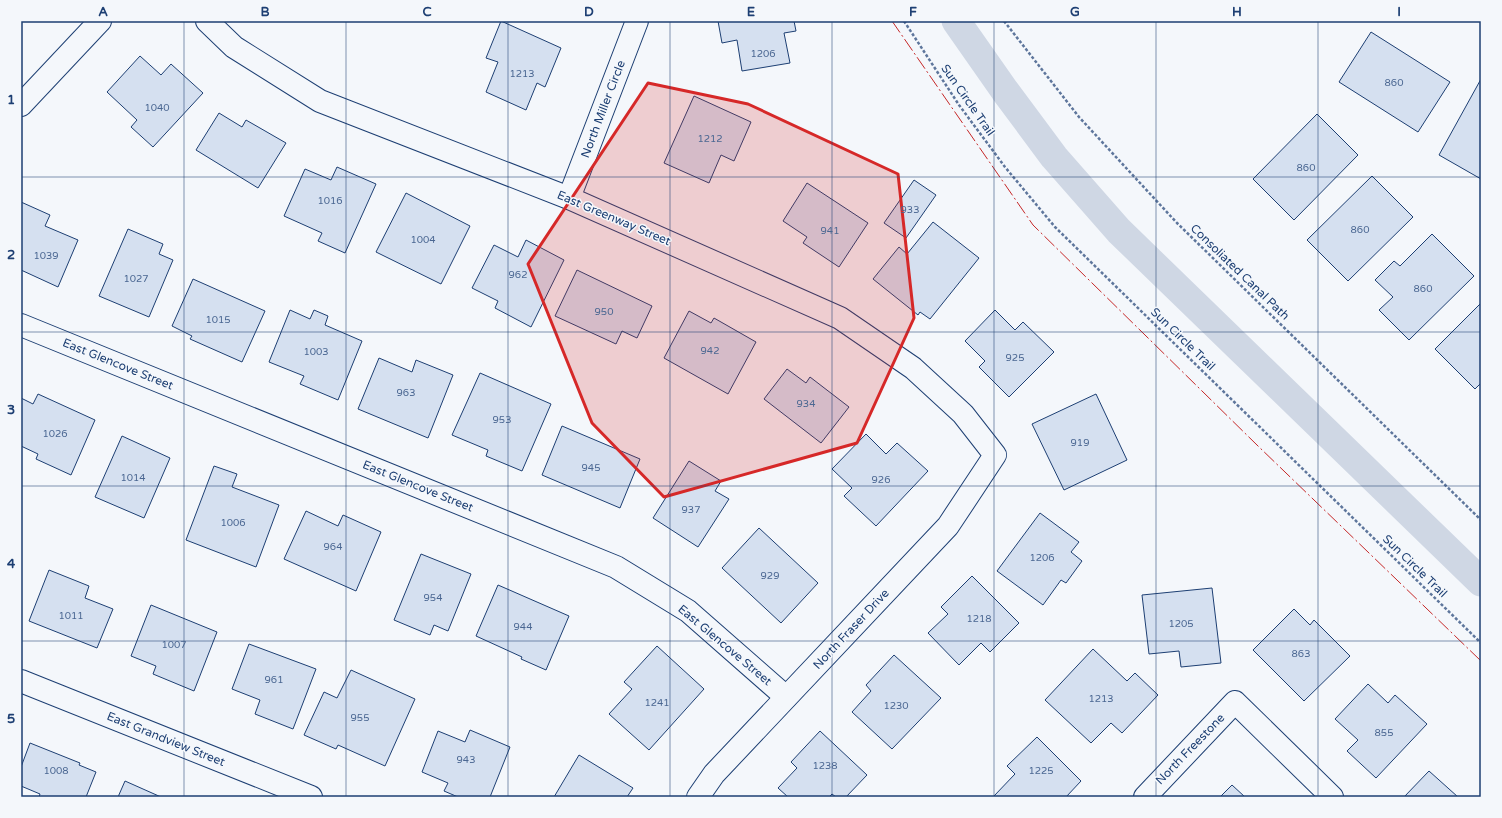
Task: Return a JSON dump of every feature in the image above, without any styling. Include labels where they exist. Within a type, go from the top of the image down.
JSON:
[{"type":"street","points":[[21,105],[100,21]]},
{"type":"street","name":"East Greenway Street","points":[[207,21],[234,47],[320,101],[569,198],[840,318],[913,368],[963,414],[995,454]]},
{"type":"street","name":"North Miller Circle","points":[[569,198],[638,21]]},
{"type":"street","name":"East Glencove Street","points":[[21,324],[616,567],[688,611],[786,697]]},
{"type":"street","name":"North Fraser Drive","points":[[698,797],[714,774],[948,526],[995,454]]},
{"type":"street","name":"East Grandview Street","points":[[21,681],[311,797]]},
{"type":"street","name":"North Freestone","points":[[1145,797],[1236,702],[1332,797]]},
{"type":"path","name":"Sun Circle Trail","points":[[904,21],[959,105],[1000,160],[1056,227],[1481,643]]},
{"type":"path","name":"Consoliated Canal Path","points":[[1004,21],[1079,117],[1177,223],[1481,520]]},
{"type":"highlighted area","points":[[648,83],[748,104],[898,174],[914,318],[857,443],[664,497],[592,423],[528,264]]},
{"type":"building","points":[[501,21],[561,48],[545,87],[537,83],[526,110],[486,92],[498,62],[486,58]]},
{"type":"building","points":[[718,21],[794,21],[796,31],[784,33],[790,63],[742,71],[737,40],[722,43]]},
{"type":"building","points":[[1371,32],[1450,82],[1418,132],[1339,82]]},
{"type":"building","points":[[140,56],[161,75],[171,64],[203,93],[153,147],[131,127],[137,120],[107,92]]},
{"type":"building","points":[[1481,79],[1481,179],[1439,155]]},
{"type":"building","points":[[694,96],[751,122],[734,161],[721,155],[709,183],[664,163]]},
{"type":"building","points":[[219,113],[242,127],[246,120],[286,143],[258,188],[196,150]]},
{"type":"building","points":[[1317,114],[1358,155],[1294,220],[1253,179]]},
{"type":"building","points":[[337,167],[376,184],[345,253],[318,241],[322,233],[284,216],[305,169],[331,180]]},
{"type":"building","points":[[1372,176],[1413,217],[1348,281],[1307,240]]},
{"type":"building","points":[[914,180],[936,195],[906,238],[884,223]]},
{"type":"building","points":[[807,183],[868,223],[839,267],[803,243],[807,237],[783,221]]},
{"type":"building","points":[[406,193],[470,226],[441,284],[376,252]]},
{"type":"building","points":[[21,202],[50,215],[45,226],[78,240],[58,287],[21,270]]},
{"type":"building","points":[[933,222],[979,258],[930,319],[920,312],[918,315],[873,279],[899,247],[907,254]]},
{"type":"building","points":[[128,229],[163,244],[159,254],[173,260],[149,317],[99,296]]},
{"type":"building","points":[[1432,234],[1474,276],[1409,340],[1379,310],[1393,297],[1375,280],[1394,261],[1400,266]]},
{"type":"building","points":[[526,240],[564,260],[531,327],[495,308],[498,301],[472,288],[494,245],[518,257]]},
{"type":"building","points":[[577,270],[652,306],[637,338],[622,331],[616,344],[555,316]]},
{"type":"building","points":[[193,279],[265,311],[242,362],[190,339],[192,336],[172,326]]},
{"type":"building","points":[[1481,303],[1481,383],[1475,389],[1435,349]]},
{"type":"building","points":[[290,310],[310,319],[314,310],[328,316],[325,325],[362,341],[338,400],[300,384],[304,376],[269,362]]},
{"type":"building","points":[[995,310],[1015,330],[1023,322],[1054,352],[1009,397],[979,367],[985,361],[965,341]]},
{"type":"building","points":[[689,311],[711,323],[714,318],[756,342],[728,394],[664,358]]},
{"type":"building","points":[[379,358],[412,372],[416,360],[453,375],[428,438],[358,409]]},
{"type":"building","points":[[787,369],[806,383],[810,377],[849,407],[821,443],[764,399]]},
{"type":"building","points":[[480,373],[551,404],[522,471],[486,456],[488,450],[452,435]]},
{"type":"building","points":[[38,394],[95,420],[71,475],[36,459],[38,454],[21,446],[21,398],[33,404]]},
{"type":"building","points":[[1096,394],[1127,460],[1064,490],[1032,424]]},
{"type":"building","points":[[562,426],[640,459],[620,508],[542,475]]},
{"type":"building","points":[[866,434],[886,454],[897,443],[928,471],[876,526],[844,496],[852,488],[832,469]]},
{"type":"building","points":[[122,436],[170,458],[144,518],[95,497]]},
{"type":"building","points":[[689,461],[721,481],[715,491],[729,499],[698,547],[653,518]]},
{"type":"building","points":[[214,466],[237,474],[232,487],[279,505],[256,567],[186,540]]},
{"type":"building","points":[[306,511],[338,526],[343,515],[381,532],[356,591],[284,559]]},
{"type":"building","points":[[1040,513],[1079,542],[1071,552],[1082,561],[1066,583],[1061,580],[1043,605],[997,571]]},
{"type":"building","points":[[759,528],[818,583],[781,623],[722,568]]},
{"type":"building","points":[[421,554],[471,574],[448,631],[434,625],[430,635],[394,620]]},
{"type":"building","points":[[49,570],[89,586],[85,598],[113,609],[97,648],[29,621]]},
{"type":"building","points":[[972,576],[1019,623],[990,652],[981,643],[959,665],[928,633],[948,614],[941,607]]},
{"type":"building","points":[[498,585],[569,616],[546,670],[521,659],[522,657],[476,636]]},
{"type":"building","points":[[1212,588],[1221,663],[1181,667],[1179,651],[1149,654],[1142,595]]},
{"type":"building","points":[[151,605],[217,632],[194,691],[153,674],[156,666],[131,656]]},
{"type":"building","points":[[1294,609],[1310,625],[1314,620],[1350,656],[1304,701],[1253,650]]},
{"type":"building","points":[[249,644],[316,669],[293,729],[255,714],[260,700],[232,689]]},
{"type":"building","points":[[657,646],[704,689],[649,750],[609,714],[632,689],[624,682]]},
{"type":"building","points":[[1093,649],[1127,681],[1135,673],[1158,695],[1122,733],[1111,723],[1091,743],[1045,700]]},
{"type":"building","points":[[894,655],[941,698],[892,749],[852,712],[871,691],[866,685]]},
{"type":"building","points":[[351,670],[415,699],[385,766],[338,745],[336,749],[304,735],[324,692],[337,698]]},
{"type":"building","points":[[1368,684],[1388,703],[1395,695],[1427,724],[1376,778],[1347,751],[1358,740],[1335,719]]},
{"type":"building","points":[[470,730],[510,747],[490,797],[458,797],[444,791],[448,783],[422,772],[438,731],[465,742]]},
{"type":"building","points":[[820,731],[867,775],[846,797],[836,797],[832,794],[829,797],[788,797],[778,788],[797,768],[791,762]]},
{"type":"building","points":[[1037,737],[1081,781],[1066,797],[995,797],[994,796],[1015,774],[1007,766]]},
{"type":"building","points":[[30,743],[80,763],[79,765],[96,772],[86,797],[39,797],[40,794],[21,786],[21,767]]},
{"type":"building","points":[[579,755],[633,788],[627,797],[554,797]]},
{"type":"building","points":[[1429,771],[1458,797],[1404,797]]},
{"type":"building","points":[[125,781],[161,797],[118,797]]},
{"type":"building","points":[[1232,785],[1245,797],[1220,797]]},
{"type":"waterway","points":[[956,21],[1054,157],[1119,231],[1481,582]]},
{"type":"power","points":[[892,21],[1033,225],[1258,446],[1481,661]]}]
